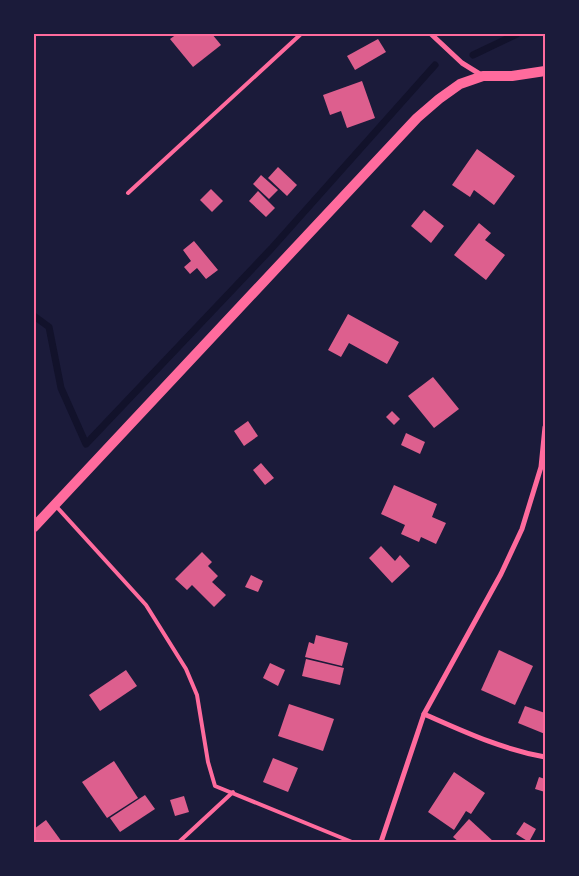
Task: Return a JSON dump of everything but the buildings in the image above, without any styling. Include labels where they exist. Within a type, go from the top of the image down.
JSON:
[{"type":"main road","points":[[34,527],[417,118],[438,99],[460,84],[483,76],[512,76],[545,72]]},
{"type":"street","points":[[431,34],[462,62],[483,76]]},
{"type":"street","points":[[381,842],[424,714],[501,574],[522,529],[543,468],[545,427]]},
{"type":"street","points":[[424,714],[488,742],[520,752],[545,757]]},
{"type":"lane","points":[[128,193],[300,34]]},
{"type":"lane","points":[[55,506],[146,604],[186,669],[196,695],[208,762],[215,786],[352,842]]},
{"type":"lane","points":[[179,842],[233,792]]},
{"type":"waterway","points":[[473,55],[517,34]]},
{"type":"waterway","points":[[34,316],[49,327],[61,388],[86,444],[271,249],[435,65]]}]
